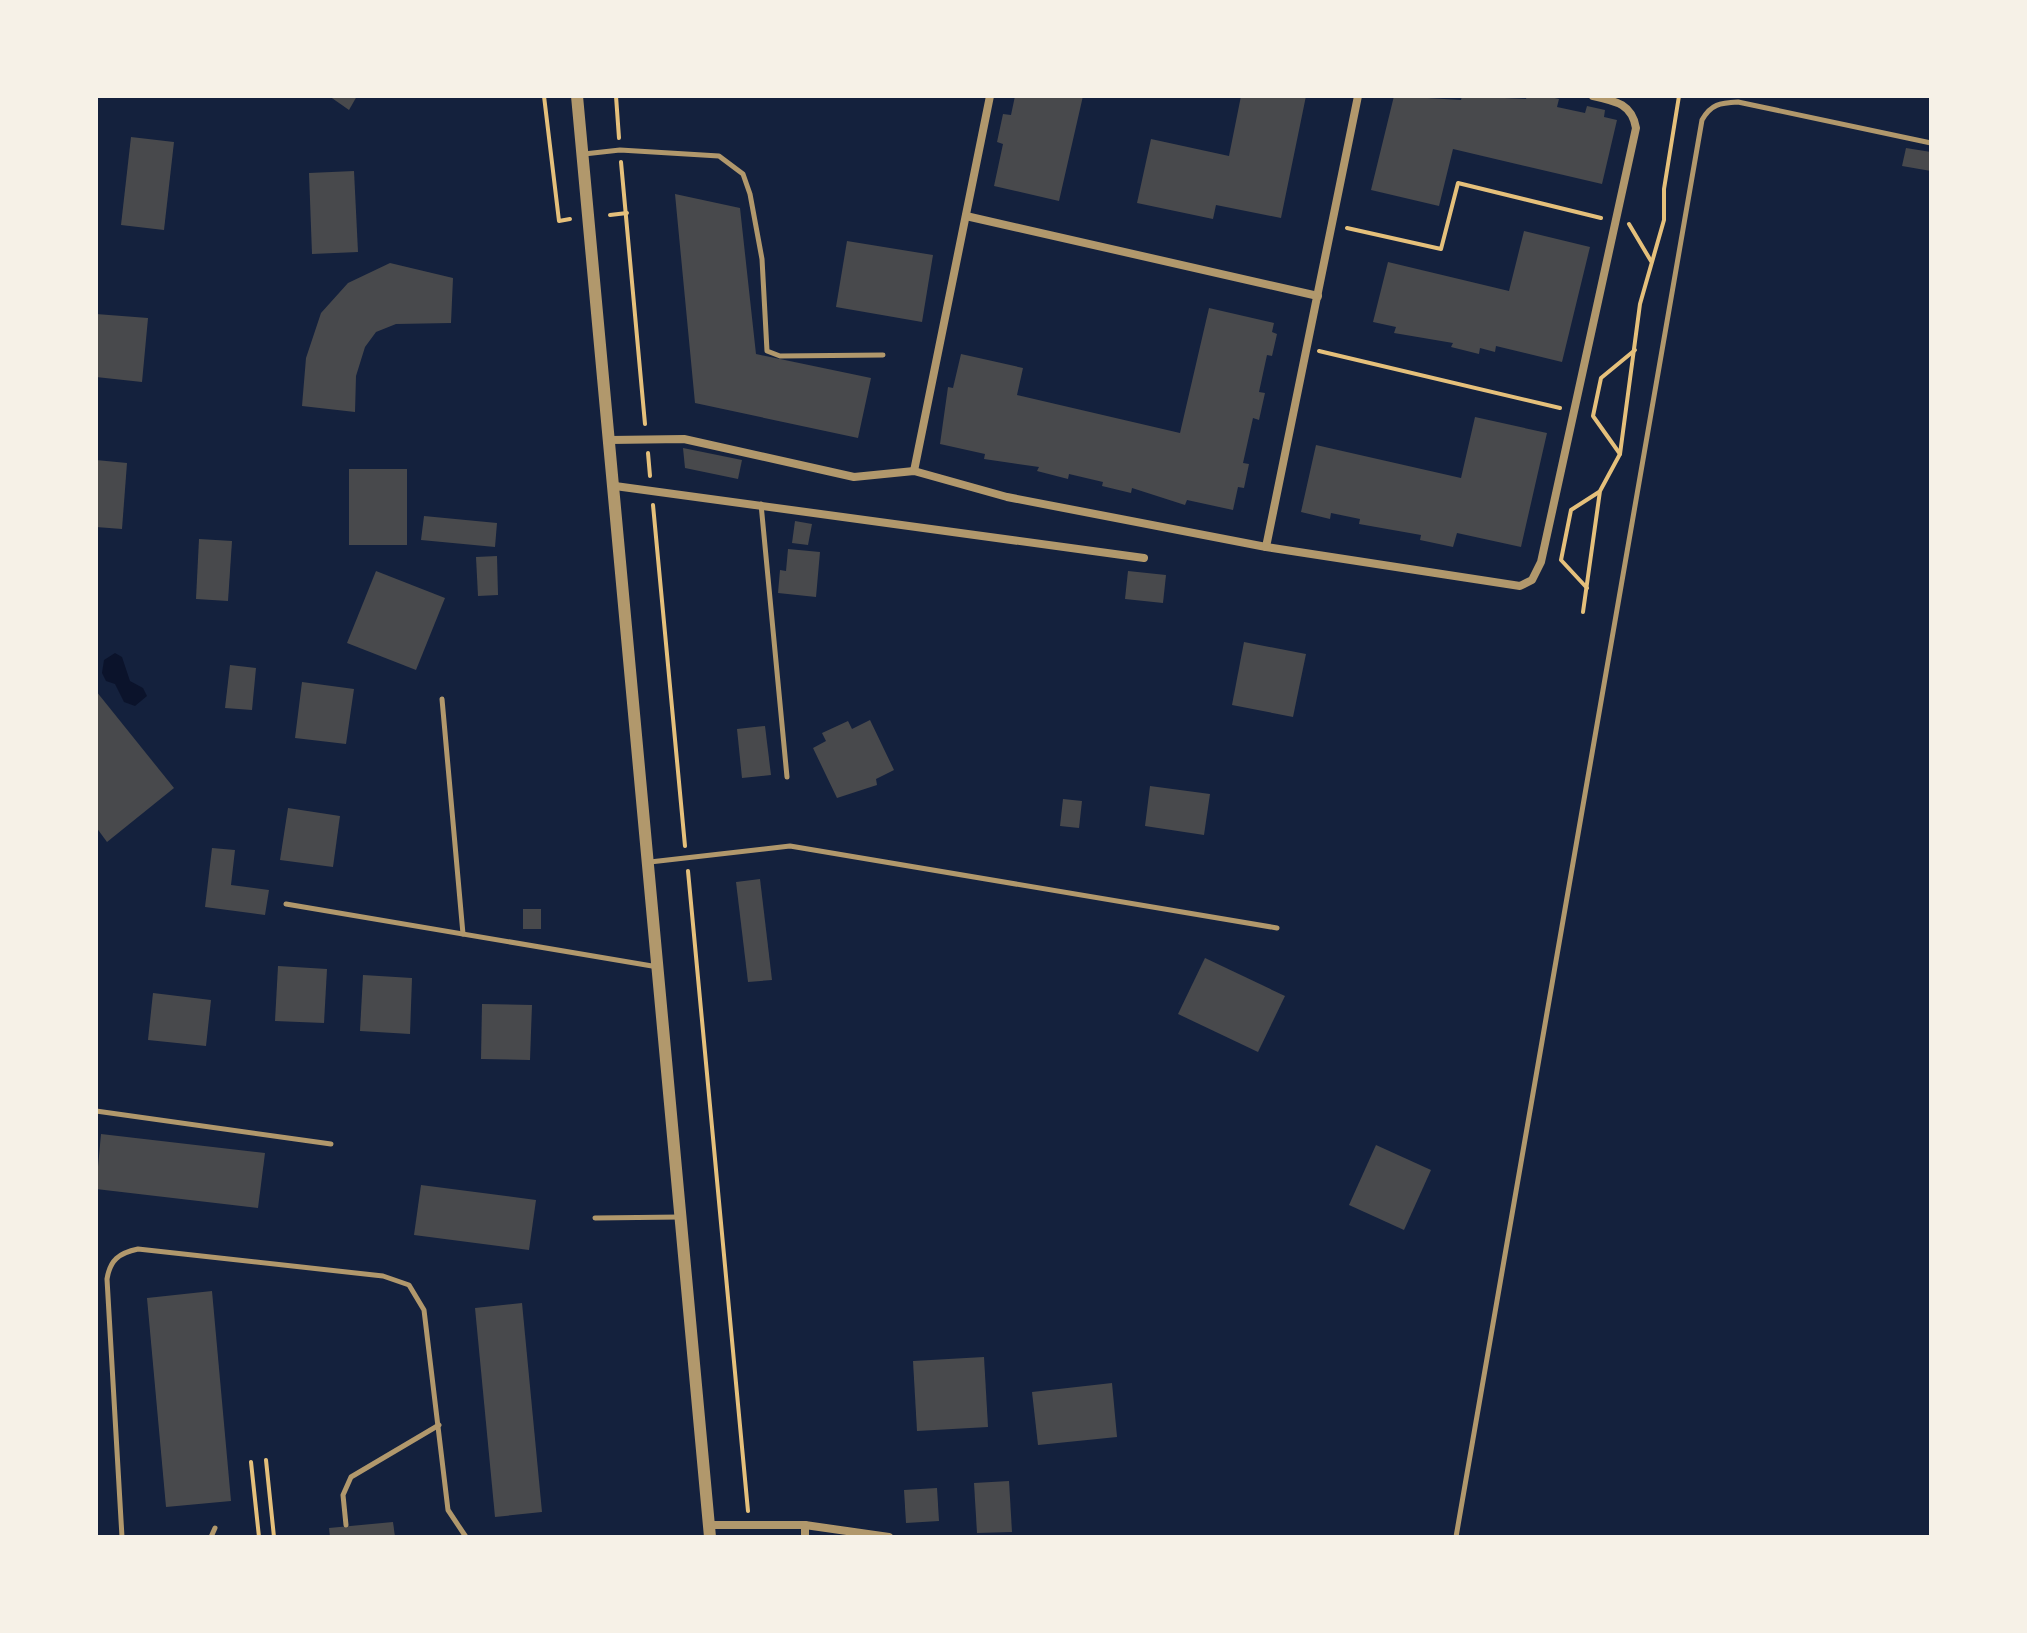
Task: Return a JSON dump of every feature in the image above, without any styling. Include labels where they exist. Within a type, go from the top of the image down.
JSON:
[{"type":"street","points":[[577,96],[709,1531],[750,1525],[805,1525],[889,1537]]},
{"type":"street","points":[[914,471],[990,96]]},
{"type":"street","points":[[1266,547],[1358,96]]},
{"type":"street","points":[[610,440],[646,437],[684,439],[854,477],[914,471],[1007,497],[1266,547],[1520,586],[1532,580],[1541,562],[1636,128],[1634,116],[1626,105],[1593,96]]},
{"type":"street","points":[[966,216],[1318,296]]},
{"type":"street","points":[[615,486],[1144,558]]},
{"type":"street","points":[[805,1525],[805,1537]]},
{"type":"lane","points":[[1456,1537],[1702,120],[1708,109],[1718,103],[1738,102],[1931,143]]},
{"type":"lane","points":[[583,154],[620,150],[719,156],[743,174],[762,259],[767,351],[780,356],[883,355]]},
{"type":"lane","points":[[761,504],[787,777]]},
{"type":"lane","points":[[442,699],[463,934]]},
{"type":"lane","points":[[649,862],[790,846],[1277,928]]},
{"type":"lane","points":[[286,904],[659,967]]},
{"type":"lane","points":[[96,1111],[331,1144]]},
{"type":"lane","points":[[595,1218],[681,1217]]},
{"type":"lane","points":[[122,1537],[107,1279],[110,1264],[124,1252],[138,1249],[367,1274],[409,1285],[424,1310],[448,1510],[466,1537]]},
{"type":"lane","points":[[346,1525],[343,1495],[351,1477],[439,1425]]},
{"type":"lane","points":[[211,1537],[215,1528]]},
{"type":"path","points":[[544,96],[559,221],[570,219]]},
{"type":"path","points":[[616,96],[750,1525]]},
{"type":"path","points":[[1583,612],[1600,491],[1620,454],[1637,349],[1640,304],[1664,220],[1664,189],[1679,96]]},
{"type":"path","points":[[1332,224],[1441,249],[1458,183],[1632,225],[1652,263]]},
{"type":"path","points":[[610,215],[627,213]]},
{"type":"path","points":[[1307,348],[1593,416],[1620,454]]},
{"type":"path","points":[[1593,416],[1601,378],[1637,349]]},
{"type":"path","points":[[1587,588],[1561,560],[1571,510],[1600,491]]},
{"type":"path","points":[[266,1460],[274,1537]]},
{"type":"path","points":[[251,1462],[259,1537]]},
{"type":"water","points":[[115,653],[122,657],[130,681],[143,688],[147,696],[135,706],[124,702],[115,684],[106,681],[102,673],[104,660]]},
{"type":"building","points":[[329,96],[357,96],[349,110]]},
{"type":"building","points":[[1015,96],[1083,96],[1059,201],[994,186],[1003,144],[997,142],[1003,114],[1011,115]]},
{"type":"building","points":[[1241,96],[1306,96],[1281,218],[1216,205],[1213,219],[1137,203],[1151,139],[1229,156]]},
{"type":"building","points":[[1394,96],[1461,100],[1462,96],[1526,99],[1527,96],[1546,96],[1559,99],[1557,107],[1585,113],[1587,106],[1605,110],[1604,117],[1617,120],[1602,184],[1453,149],[1439,206],[1371,190]]},
{"type":"building","points":[[131,137],[174,142],[164,230],[121,225]]},
{"type":"building","points":[[1906,148],[1931,152],[1931,171],[1902,166]]},
{"type":"building","points":[[354,171],[358,252],[312,254],[309,173]]},
{"type":"building","points":[[675,194],[740,208],[756,354],[871,378],[858,438],[695,403]]},
{"type":"building","points":[[1524,231],[1590,247],[1562,362],[1496,346],[1495,352],[1480,348],[1479,354],[1451,347],[1453,343],[1394,333],[1396,327],[1373,322],[1388,262],[1509,291]]},
{"type":"building","points":[[847,241],[933,255],[922,322],[836,307]]},
{"type":"building","points":[[390,263],[453,278],[451,323],[396,324],[376,332],[365,347],[356,376],[355,412],[302,406],[306,358],[321,313],[348,283]]},
{"type":"building","points":[[1209,308],[1274,323],[1272,332],[1277,334],[1272,356],[1267,355],[1259,392],[1265,393],[1259,420],[1253,418],[1243,463],[1249,464],[1244,488],[1238,487],[1233,510],[1187,500],[1185,505],[1132,488],[1131,493],[1102,486],[1103,482],[1069,474],[1068,479],[1037,471],[1039,467],[984,459],[985,454],[940,444],[948,387],[953,388],[961,354],[1023,368],[1017,395],[1180,433]]},
{"type":"building","points":[[96,314],[148,318],[142,382],[96,377]]},
{"type":"building","points":[[1475,417],[1547,433],[1521,547],[1457,533],[1453,547],[1420,540],[1421,535],[1359,524],[1360,519],[1331,513],[1330,519],[1301,512],[1316,445],[1461,478]]},
{"type":"building","points":[[683,448],[742,460],[738,479],[685,468]]},
{"type":"building","points":[[96,460],[127,463],[122,529],[96,527]]},
{"type":"building","points":[[349,469],[407,469],[407,545],[349,545]]},
{"type":"building","points":[[424,516],[497,523],[495,547],[421,540]]},
{"type":"building","points":[[795,521],[812,524],[808,545],[792,543]]},
{"type":"building","points":[[199,539],[232,541],[228,601],[196,599]]},
{"type":"building","points":[[788,549],[820,552],[816,597],[778,593],[780,570],[786,571]]},
{"type":"building","points":[[497,556],[498,595],[478,596],[476,557]]},
{"type":"building","points":[[376,571],[445,598],[416,670],[347,643]]},
{"type":"building","points":[[1128,571],[1166,575],[1163,603],[1125,599]]},
{"type":"building","points":[[1244,642],[1306,654],[1293,717],[1232,705]]},
{"type":"building","points":[[230,665],[256,668],[252,710],[225,708]]},
{"type":"building","points":[[302,682],[354,689],[346,744],[295,738]]},
{"type":"building","points":[[96,691],[174,788],[107,842],[96,827]]},
{"type":"building","points":[[870,720],[894,770],[876,779],[877,785],[837,798],[813,748],[826,741],[822,733],[848,721],[852,729]]},
{"type":"building","points":[[765,726],[771,775],[742,778],[737,729]]},
{"type":"building","points":[[1150,786],[1210,794],[1204,835],[1145,826]]},
{"type":"building","points":[[1063,799],[1082,801],[1079,828],[1060,826]]},
{"type":"building","points":[[288,808],[340,816],[333,867],[280,860]]},
{"type":"building","points":[[212,848],[235,850],[231,885],[269,890],[265,915],[205,907]]},
{"type":"building","points":[[760,879],[772,980],[748,982],[736,882]]},
{"type":"building","points":[[523,909],[541,909],[541,929],[523,929]]},
{"type":"building","points":[[1205,958],[1285,996],[1258,1052],[1178,1014]]},
{"type":"building","points":[[278,966],[327,969],[324,1023],[275,1021]]},
{"type":"building","points":[[363,975],[412,978],[410,1034],[360,1031]]},
{"type":"building","points":[[153,993],[211,1000],[206,1046],[148,1040]]},
{"type":"building","points":[[482,1004],[532,1005],[530,1060],[481,1059]]},
{"type":"building","points":[[101,1134],[265,1153],[258,1208],[96,1189]]},
{"type":"building","points":[[1376,1145],[1431,1170],[1404,1230],[1349,1205]]},
{"type":"building","points":[[421,1185],[536,1200],[529,1250],[414,1235]]},
{"type":"building","points":[[212,1291],[231,1501],[166,1507],[147,1298]]},
{"type":"building","points":[[522,1303],[542,1512],[495,1517],[475,1308]]},
{"type":"building","points":[[984,1357],[988,1427],[917,1431],[913,1361]]},
{"type":"building","points":[[1112,1383],[1117,1437],[1038,1445],[1032,1392]]},
{"type":"building","points":[[1009,1481],[1012,1532],[977,1533],[974,1483]]},
{"type":"building","points":[[937,1488],[939,1521],[906,1523],[904,1490]]},
{"type":"building","points":[[393,1522],[395,1537],[330,1537],[329,1528]]}]
